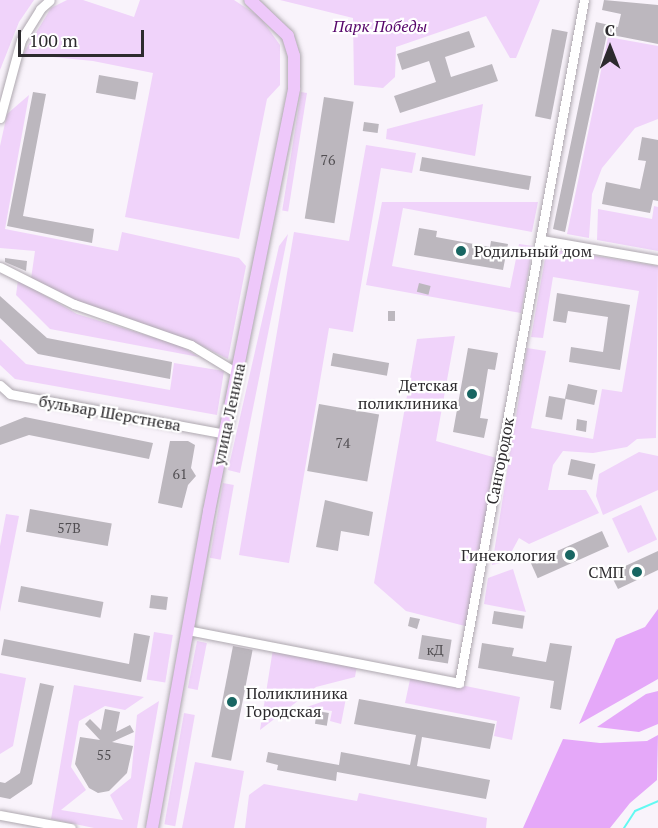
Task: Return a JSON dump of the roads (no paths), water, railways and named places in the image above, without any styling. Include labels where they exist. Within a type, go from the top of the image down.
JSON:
[{"type":"main road","name":"улица Ленина","points":[[152,828],[225,434],[294,88],[294,56],[288,36],[264,9],[250,0]]},
{"type":"street","points":[[0,118],[21,40],[40,9],[50,0]]},
{"type":"street","name":"Сангородок","points":[[188,630],[459,683],[542,240],[584,0]]},
{"type":"street","points":[[542,240],[658,260]]},
{"type":"street","points":[[0,267],[74,304],[191,345],[237,373]]},
{"type":"street","name":"бульвар Шерстнева","points":[[0,385],[10,394],[225,434]]},
{"type":"street","points":[[0,815],[71,828]]},
{"type":"waterway","points":[[624,828],[635,811],[658,801]]},
{"type":"place","name":"Родильный дом","points":[[461,251]]},
{"type":"place","name":"Детская поликлиника","points":[[472,394]]},
{"type":"place","name":"Гинекология","points":[[570,555]]},
{"type":"place","name":"СМП","points":[[637,572]]},
{"type":"place","name":"Поликлиника Городская","points":[[232,702]]},
{"type":"park label","name":"Парк Победы","points":[[380,26]]}]
